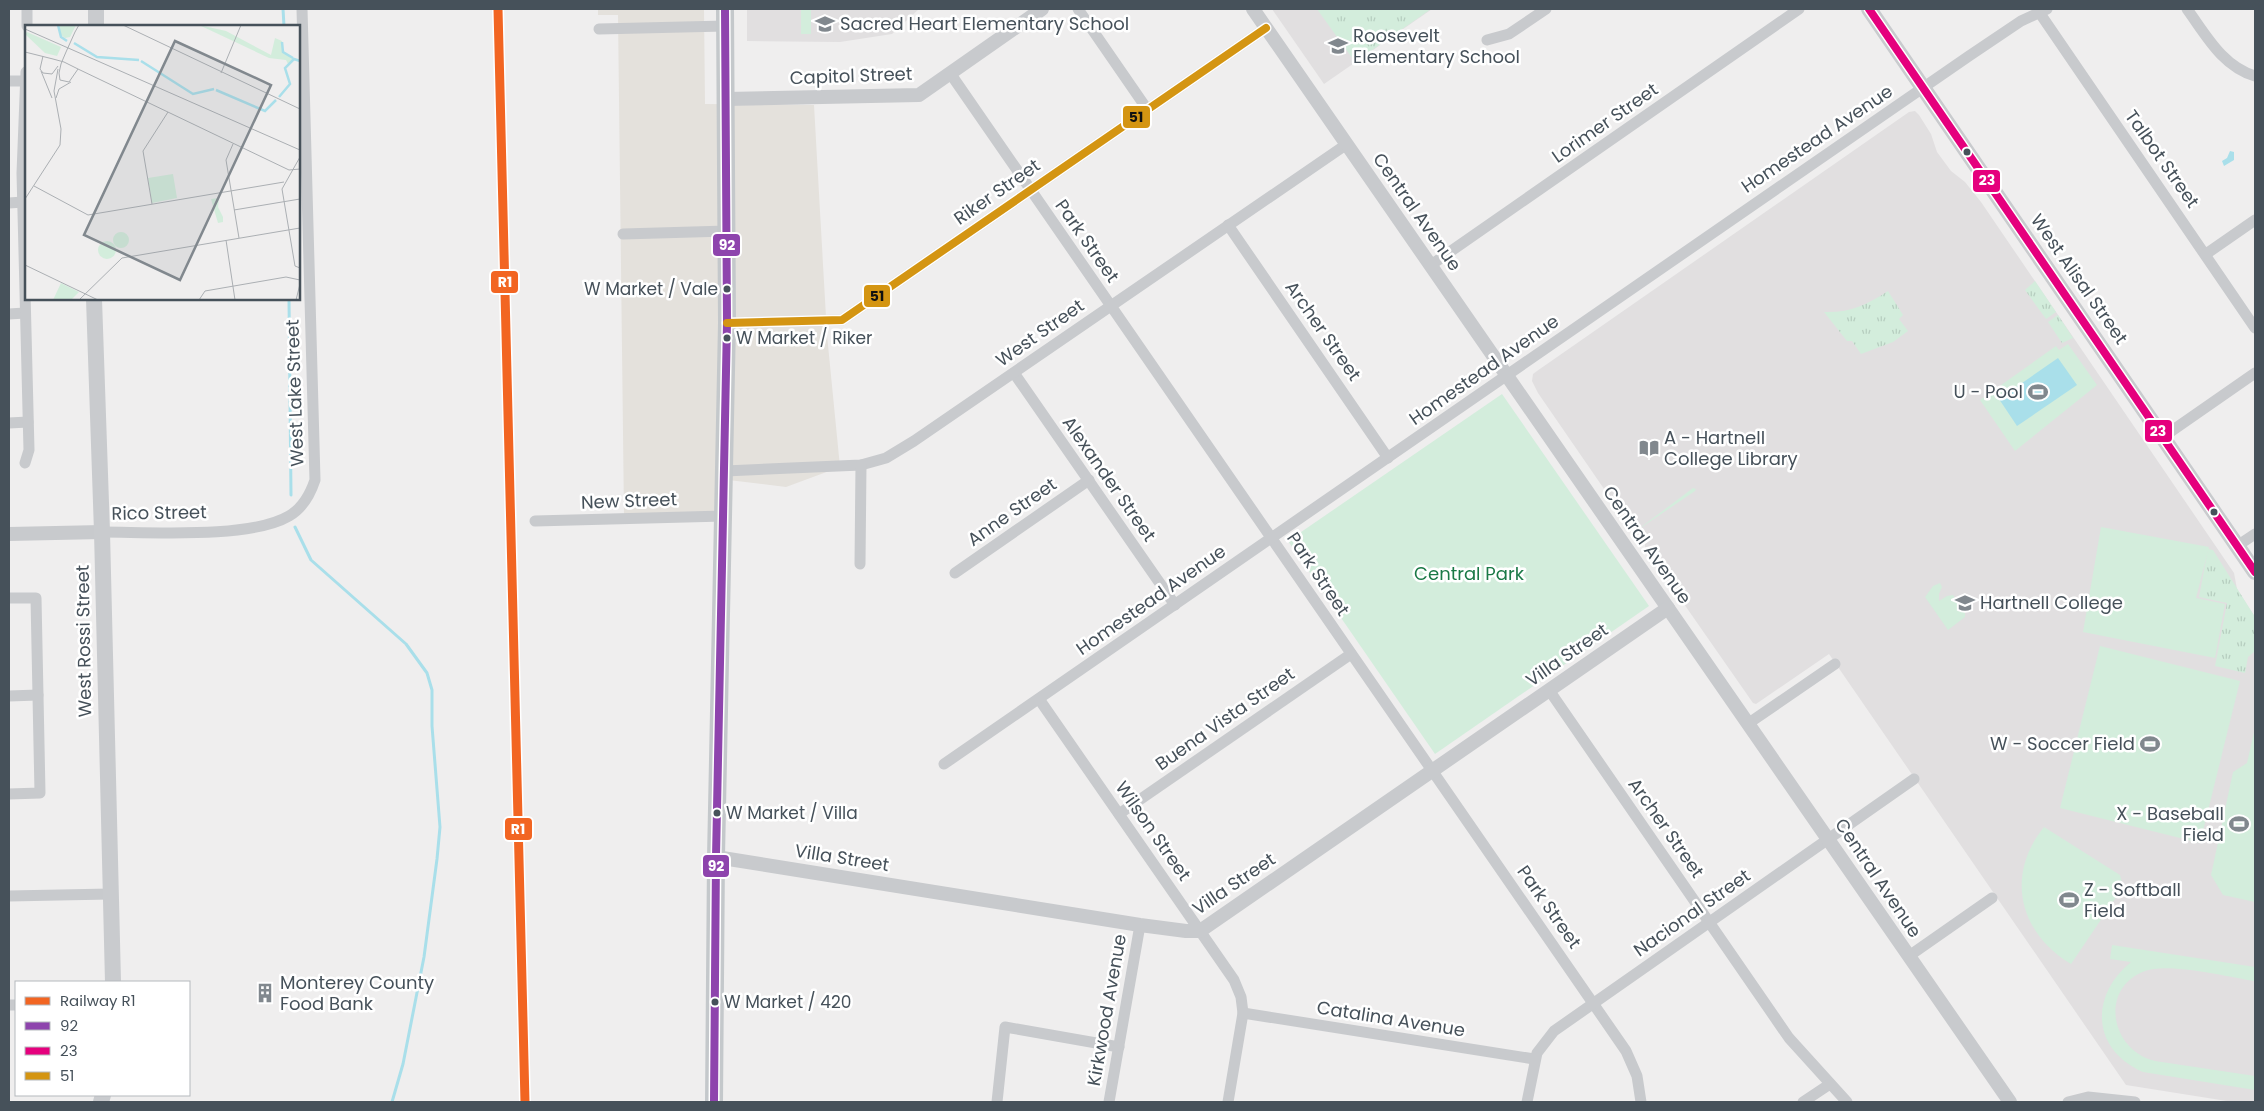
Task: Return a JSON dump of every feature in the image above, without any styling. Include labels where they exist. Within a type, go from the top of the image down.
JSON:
[{"type":"main road","points":[[96,9],[96,25]]},
{"type":"main road","points":[[714,1102],[716,857],[727,322],[725,9]]},
{"type":"main road","name":"West Alisal Street","points":[[1869,9],[2255,572]]},
{"type":"main road","name":"West Rossi Street","points":[[94,300],[102,532],[113,981]]},
{"type":"street","points":[[27,9],[27,25]]},
{"type":"street","name":"West Lake Street","points":[[302,9],[315,480],[311,494],[304,504]]},
{"type":"street","name":"Capitol Street","points":[[726,99],[919,95],[1042,9]]},
{"type":"street","points":[[1078,9],[1147,109]]},
{"type":"street","name":"Central Avenue","points":[[1253,9],[2010,1102]]},
{"type":"street","points":[[1487,40],[1509,34],[1546,9]]},
{"type":"street","name":"Lorimer Street","points":[[1431,265],[1799,9]]},
{"type":"street","points":[[2187,9],[2224,59],[2246,73],[2255,76]]},
{"type":"street","name":"Homestead Avenue","points":[[944,764],[2004,32],[2043,10]]},
{"type":"street","name":"Talbot Street","points":[[2043,10],[2255,328]]},
{"type":"street","points":[[599,29],[725,26]]},
{"type":"street","name":"Riker Street","points":[[727,322],[842,320],[1266,28]]},
{"type":"street","name":"Park Street","points":[[950,73],[1593,1003],[1631,1060],[1639,1085],[1641,1102]]},
{"type":"street","points":[[9,82],[25,78]]},
{"type":"street","points":[[25,119],[23,202],[29,450],[25,463]]},
{"type":"street","name":"West Street","points":[[725,471],[861,465],[872,463],[902,449],[1347,144]]},
{"type":"street","points":[[9,203],[23,202]]},
{"type":"street","points":[[2206,254],[2255,220]]},
{"type":"street","name":"Archer Street","points":[[1228,225],[1388,458]]},
{"type":"street","points":[[624,234],[727,232]]},
{"type":"street","points":[[9,314],[25,313]]},
{"type":"street","name":"Alexander Street","points":[[1014,373],[1175,605]]},
{"type":"street","points":[[2163,437],[2255,373]]},
{"type":"street","points":[[9,423],[28,422]]},
{"type":"street","points":[[860,564],[861,465]]},
{"type":"street","name":"Anne Street","points":[[955,573],[1089,480]]},
{"type":"street","name":"Rico Street","points":[[9,534],[242,530],[270,525],[290,516],[304,504]]},
{"type":"street","name":"New Street","points":[[535,521],[724,516]]},
{"type":"street","points":[[2238,546],[2255,534]]},
{"type":"street","points":[[9,598],[36,598],[40,793],[9,794]]},
{"type":"street","name":"Villa Street","points":[[716,857],[1140,924],[1186,931],[1200,931],[1668,608]]},
{"type":"street","name":"Buena Vista Street","points":[[1120,814],[1351,654]]},
{"type":"street","points":[[1748,723],[1835,664]]},
{"type":"street","name":"Archer Street","points":[[1549,690],[1789,1038],[1847,1102]]},
{"type":"street","points":[[9,696],[38,695]]},
{"type":"street","name":"Wilson Street","points":[[1039,699],[1234,980],[1241,997],[1243,1013],[1228,1102]]},
{"type":"street","name":"Nacional Street","points":[[1527,1102],[1534,1059],[1543,1043],[1554,1031],[1914,779]]},
{"type":"street","points":[[9,896],[110,894]]},
{"type":"street","points":[[1909,956],[1992,898]]},
{"type":"street","name":"Kirkwood Avenue","points":[[1109,1102],[1140,924]]},
{"type":"street","name":"Catalina Avenue","points":[[1243,1013],[1534,1059]]},
{"type":"street","points":[[997,1102],[1005,1027],[1119,1047]]},
{"type":"street","points":[[1803,1102],[1830,1084]]},
{"type":"street","points":[[2068,1102],[2088,1097],[2135,1102]]},
{"type":"shaded area","points":[[598,9],[704,9],[705,104],[814,105],[827,335],[840,467],[786,487],[720,479],[717,511],[624,516],[618,15],[598,15]]},
{"type":"shaded area","name":"Sacred Heart Elementary School","points":[[747,9],[919,9],[892,34],[840,42],[747,41]]},
{"type":"shaded area","name":"Roosevelt Elementary School","points":[[1272,9],[1432,9],[1324,84]]},
{"type":"shaded area","name":"Hartnell College","points":[[1915,111],[1931,134],[1937,152],[1951,171],[1965,182],[1981,202],[2234,573],[2237,589],[2255,617],[2255,1102],[2233,1102],[2126,1085],[1829,654],[1756,704],[1753,703],[1645,548],[1645,543],[1628,517],[1622,515],[1538,393],[1532,381],[1533,374],[1537,371],[1909,112]]},
{"type":"green space","points":[[801,9],[811,9],[811,34],[801,34]]},
{"type":"green space","points":[[1317,9],[1431,9],[1355,62]]},
{"type":"green space","points":[[2035,281],[2056,312],[2046,319],[2025,290]]},
{"type":"green space","points":[[1888,291],[1903,315],[1899,319],[1908,331],[1893,342],[1861,354],[1852,341],[1847,341],[1824,312],[1842,311],[1857,307]]},
{"type":"green space","points":[[2058,315],[2073,338],[2062,343],[2048,322]]},
{"type":"green space","points":[[2068,344],[2097,385],[2015,451],[1980,400],[2056,346],[2059,350]]},
{"type":"green space","name":"Central Park","points":[[1502,394],[1649,606],[1435,754],[1288,541]]},
{"type":"green space","points":[[1693,488],[1696,489],[1695,491],[1636,531]]},
{"type":"green space","points":[[2101,527],[2209,547],[2196,598],[2225,604],[2215,658],[2083,632]]},
{"type":"green space","points":[[2208,549],[2213,550],[2255,617],[2255,651],[2248,657],[2245,673],[2215,666],[2227,603],[2199,597]]},
{"type":"green space","points":[[1940,583],[1942,587],[1939,601],[1953,595],[1965,613],[1965,617],[1948,630],[1925,597],[1933,586]]},
{"type":"green space","name":"W - Soccer Field","points":[[2100,646],[2240,681],[2200,843],[2060,808]]},
{"type":"green space","name":"X - Baseball Field","points":[[2255,728],[2255,902],[2223,895],[2211,875],[2233,772],[2247,763]]},
{"type":"green space","name":"Z - Softball Field","points":[[2044,827],[2120,875],[2123,887],[2071,964],[2053,951],[2039,936],[2029,920],[2023,902],[2024,864],[2032,845]]},
{"type":"green space","points":[[2112,945],[2255,967],[2255,981],[2183,969],[2168,968],[2145,971],[2130,979],[2121,991],[2116,1004],[2116,1018],[2120,1032],[2128,1045],[2140,1055],[2155,1061],[2255,1076],[2255,1090],[2143,1072],[2126,1062],[2114,1050],[2106,1036],[2102,1022],[2103,1006],[2108,990],[2117,976],[2131,962],[2110,959]]},
{"type":"water","points":[[2230,151],[2234,152],[2234,160],[2224,166],[2222,161],[2227,158]]},
{"type":"water","name":"U - Pool","points":[[2058,358],[2077,385],[2017,426],[1999,399]]},
{"type":"waterway","points":[[283,9],[284,25]]},
{"type":"waterway","points":[[289,300],[291,495]]},
{"type":"waterway","points":[[295,527],[311,560],[406,644],[427,673],[432,690],[432,726],[440,827],[437,859],[424,957],[403,1064],[392,1102]]},
{"type":"rail line","name":"R1","points":[[498,9],[525,1102]]},
{"type":"transit line","name":"92","points":[[714,1102],[716,857],[727,323],[725,9]]},
{"type":"transit line","name":"23","points":[[1869,9],[2255,572]]},
{"type":"transit line","name":"51","points":[[727,323],[842,320],[1266,28]]},
{"type":"place","name":"Sacred Heart Elementary School","points":[[825,24]]},
{"type":"place","name":"Roosevelt Elementary School","points":[[1338,46]]},
{"type":"place","name":"W Market / Vale","points":[[727,289]]},
{"type":"place","name":"W Market / Riker","points":[[727,338]]},
{"type":"place","name":"U - Pool","points":[[2038,392]]},
{"type":"place","name":"A - Hartnell College Library","points":[[1649,448]]},
{"type":"place","name":"Hartnell College","points":[[1965,603]]},
{"type":"place","name":"W - Soccer Field","points":[[2150,744]]},
{"type":"place","name":"W Market / Villa","points":[[717,813]]},
{"type":"place","name":"X - Baseball Field","points":[[2239,824]]},
{"type":"place","name":"Z - Softball Field","points":[[2069,900]]},
{"type":"place","name":"Monterey County Food Bank","points":[[265,993]]},
{"type":"place","name":"W Market / 420","points":[[715,1002]]}]
